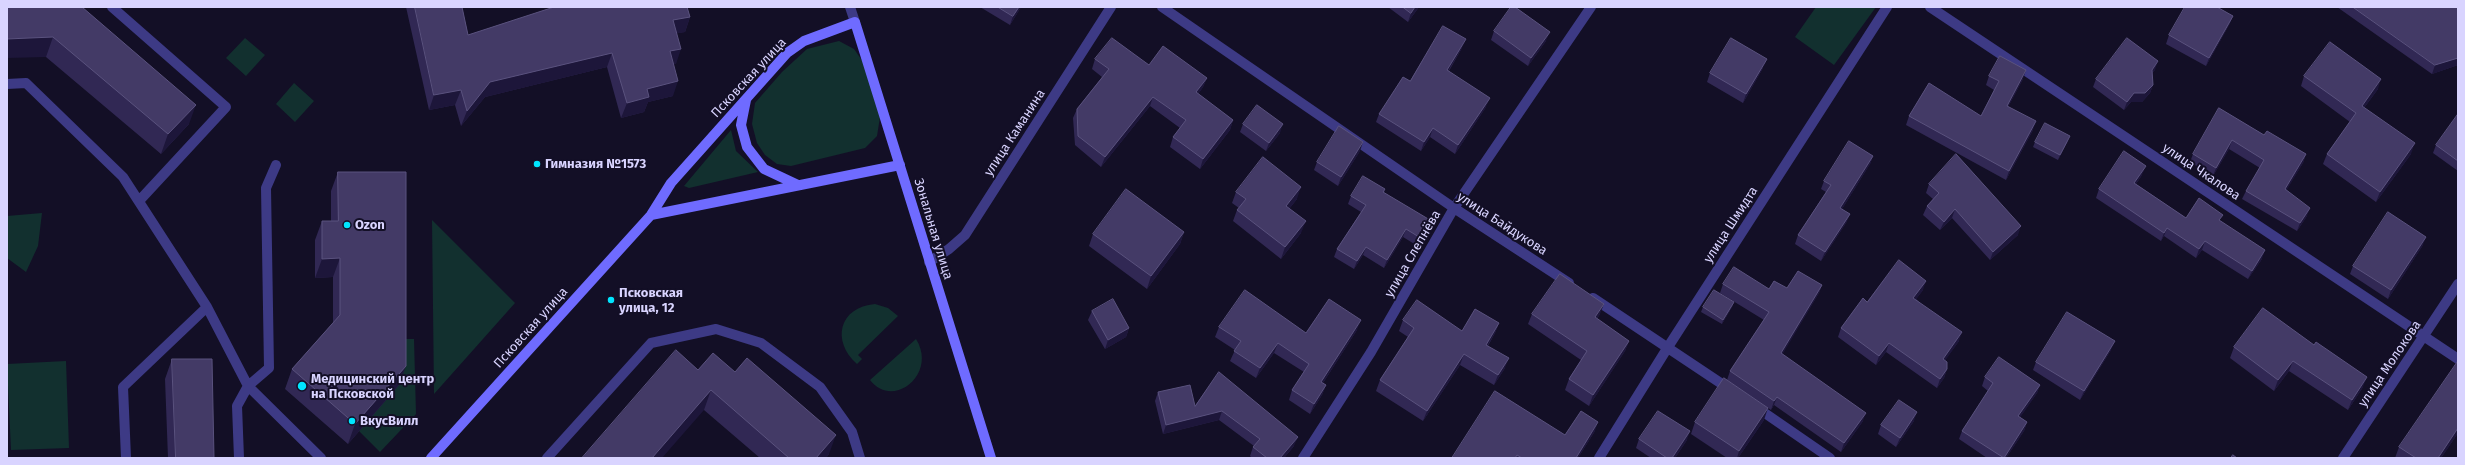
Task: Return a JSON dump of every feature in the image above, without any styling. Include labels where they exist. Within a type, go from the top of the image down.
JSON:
[{"type":"street","points":[[112,7],[226,107],[139,201]]},
{"type":"street","name":"Зональная улица","points":[[850,7],[991,458]]},
{"type":"street","name":"улица Каманина","points":[[929,262],[949,249],[965,235],[1111,7]]},
{"type":"street","name":"улица Байдукова","points":[[1162,7],[1454,208],[1668,347],[1830,458]]},
{"type":"street","name":"улица Слепнёва","points":[[1303,458],[1371,352],[1454,208],[1591,7]]},
{"type":"street","name":"улица Шмидта","points":[[1599,458],[1668,347],[1887,7]]},
{"type":"street","name":"улица Чкалова","points":[[1930,7],[2458,359]]},
{"type":"street","name":"Псковская улица","points":[[431,458],[651,215],[671,184],[787,53],[804,41],[855,22]]},
{"type":"street","points":[[7,84],[26,83],[123,177],[207,307],[248,386],[322,458]]},
{"type":"street","points":[[746,100],[741,125],[747,147],[764,169],[798,186]]},
{"type":"street","points":[[239,458],[237,406],[248,386],[269,368],[266,188],[276,165]]},
{"type":"street","points":[[651,215],[900,165]]},
{"type":"street","name":"улица Молокова","points":[[2343,458],[2458,284]]},
{"type":"street","points":[[126,458],[123,387],[207,307]]},
{"type":"street","points":[[547,458],[651,343],[716,329],[761,343],[820,387],[852,432],[860,458]]},
{"type":"green space","points":[[1816,7],[1876,7],[1834,65],[1795,37]]},
{"type":"green space","points":[[245,38],[265,55],[246,76],[226,58]]},
{"type":"green space","points":[[839,41],[854,49],[866,66],[880,117],[877,136],[865,148],[791,166],[777,164],[765,155],[757,143],[752,124],[755,103],[782,72],[807,49]]},
{"type":"green space","points":[[294,83],[314,101],[295,122],[276,104]]},
{"type":"green space","points":[[731,130],[736,151],[758,172],[689,188],[684,186]]},
{"type":"green space","points":[[42,213],[38,246],[26,272],[7,258],[7,216]]},
{"type":"green space","points":[[432,220],[515,303],[434,394]]},
{"type":"green space","points":[[875,304],[888,308],[898,316],[858,355],[862,359],[857,364],[849,355],[844,345],[842,336],[843,326],[853,311],[863,306]]},
{"type":"green space","points":[[399,339],[414,339],[416,414],[380,452],[359,431]]},
{"type":"green space","points":[[916,339],[921,352],[921,364],[917,375],[910,384],[900,389],[890,391],[879,388],[870,380]]},
{"type":"green space","points":[[66,361],[69,448],[11,450],[7,364]]},
{"type":"building","points":[[7,7],[82,7],[196,105],[168,134],[53,37],[7,39]]},
{"type":"building","points":[[415,7],[462,7],[468,35],[554,7],[687,7],[690,17],[673,20],[681,49],[670,51],[678,81],[647,89],[649,97],[627,103],[612,53],[490,82],[467,111],[461,90],[434,95]]},
{"type":"building","points":[[998,7],[1019,7],[1013,16]]},
{"type":"building","points":[[1403,7],[1415,7],[1411,13]]},
{"type":"building","points":[[1511,7],[1515,7],[1550,32],[1531,58],[1494,31]]},
{"type":"building","points":[[2185,7],[2217,7],[2233,16],[2209,58],[2169,35]]},
{"type":"building","points":[[2353,7],[2458,7],[2458,58],[2435,65]]},
{"type":"building","points":[[1443,26],[1466,39],[1447,70],[1490,98],[1458,145],[1433,128],[1424,142],[1379,114],[1403,77],[1410,81]]},
{"type":"building","points":[[1112,38],[1149,65],[1163,46],[1207,78],[1196,92],[1233,120],[1203,159],[1173,137],[1186,120],[1153,97],[1105,157],[1078,136],[1077,109],[1109,69],[1095,59]]},
{"type":"building","points":[[1731,38],[1767,59],[1746,94],[1710,73]]},
{"type":"building","points":[[2127,38],[2158,61],[2152,70],[2153,85],[2145,93],[2134,93],[2127,102],[2096,79]]},
{"type":"building","points":[[2330,42],[2381,79],[2362,106],[2415,143],[2380,192],[2327,154],[2356,113],[2304,76]]},
{"type":"building","points":[[2000,56],[2026,70],[2007,106],[2036,121],[2009,171],[1909,116],[1929,83],[1981,116],[1999,81],[1989,76]]},
{"type":"building","points":[[1257,105],[1283,124],[1269,143],[1243,124]]},
{"type":"building","points":[[2219,108],[2264,135],[2267,131],[2306,154],[2285,189],[2310,208],[2300,223],[2246,191],[2264,160],[2232,140],[2216,168],[2193,154]]},
{"type":"building","points":[[2458,114],[2458,161],[2436,145]]},
{"type":"building","points":[[2045,123],[2070,136],[2060,155],[2035,142]]},
{"type":"building","points":[[1339,126],[1363,142],[1341,177],[1317,162]]},
{"type":"building","points":[[1849,141],[1873,156],[1840,208],[1850,214],[1825,252],[1798,235],[1831,185],[1824,181]]},
{"type":"building","points":[[2124,151],[2146,166],[2134,183],[2186,218],[2199,198],[2223,215],[2219,220],[2265,250],[2252,271],[2205,241],[2199,249],[2167,228],[2164,233],[2099,189]]},
{"type":"building","points":[[1956,154],[2021,226],[1993,252],[1955,209],[1944,222],[1927,206],[1939,193],[1929,184]]},
{"type":"building","points":[[1263,157],[1301,187],[1286,206],[1306,221],[1285,247],[1237,210],[1246,199],[1236,192]]},
{"type":"building","points":[[338,172],[406,172],[406,366],[355,424],[292,369],[340,315],[340,258],[322,259],[322,221],[338,221]]},
{"type":"building","points":[[1363,176],[1385,189],[1383,192],[1430,220],[1419,237],[1406,229],[1387,260],[1366,247],[1357,261],[1337,249],[1366,205],[1351,196]]},
{"type":"building","points":[[1126,189],[1184,232],[1151,276],[1093,234]]},
{"type":"building","points":[[2388,212],[2426,237],[2391,290],[2353,266]]},
{"type":"building","points":[[1899,260],[1926,281],[1913,298],[1962,332],[1943,359],[1947,362],[1947,369],[1940,379],[1889,343],[1879,356],[1841,328],[1863,298],[1867,302]]},
{"type":"building","points":[[1734,267],[1769,289],[1774,281],[1787,288],[1798,271],[1822,285],[1781,353],[1866,413],[1844,443],[1777,397],[1774,401],[1730,371],[1769,312],[1723,284]]},
{"type":"building","points":[[1560,274],[1604,304],[1595,317],[1629,341],[1593,395],[1569,379],[1587,351],[1532,314]]},
{"type":"building","points":[[1245,290],[1306,333],[1329,299],[1361,320],[1321,382],[1326,385],[1314,404],[1292,390],[1309,364],[1278,343],[1260,368],[1234,351],[1241,341],[1219,327]]},
{"type":"building","points":[[1714,290],[1734,302],[1723,320],[1703,307]]},
{"type":"building","points":[[1113,299],[1129,328],[1108,340],[1092,311]]},
{"type":"building","points":[[1417,300],[1462,331],[1475,309],[1499,323],[1486,345],[1509,358],[1498,375],[1464,354],[1427,411],[1380,380],[1414,328],[1403,320]]},
{"type":"building","points":[[2263,308],[2314,345],[2316,342],[2367,377],[2352,400],[2293,361],[2278,380],[2234,347]]},
{"type":"building","points":[[2067,312],[2115,341],[2084,391],[2036,362]]},
{"type":"building","points":[[676,350],[698,370],[713,353],[735,372],[747,358],[836,435],[816,458],[789,458],[711,390],[652,458],[582,458]]},
{"type":"building","points":[[1999,357],[2040,385],[2018,416],[2027,422],[2004,458],[1962,431],[1993,383],[1985,377]]},
{"type":"building","points":[[172,359],[212,359],[214,458],[176,458]]},
{"type":"building","points":[[2458,361],[2458,428],[2438,458],[2416,458],[2399,447]]},
{"type":"building","points":[[1219,372],[1298,437],[1280,458],[1267,458],[1253,447],[1260,439],[1222,411],[1166,425],[1158,392],[1190,385],[1195,406]]},
{"type":"building","points":[[1724,378],[1768,408],[1739,451],[1695,422]]},
{"type":"building","points":[[1495,391],[1565,435],[1581,411],[1598,422],[1576,458],[1522,458],[1517,455],[1515,458],[1452,458]]},
{"type":"building","points":[[1899,400],[1917,412],[1900,438],[1881,425]]},
{"type":"building","points":[[1658,411],[1690,431],[1672,458],[1667,458],[1639,439]]},
{"type":"place","name":"Гимназия №1573","points":[[537,164]]},
{"type":"place","name":"Ozon","points":[[347,225]]},
{"type":"place","name":"Псковская улица, 12","points":[[611,300]]},
{"type":"place","name":"Медицинский центр на Псковской","points":[[302,386]]},
{"type":"place","name":"ВкусВилл","points":[[352,421]]}]
